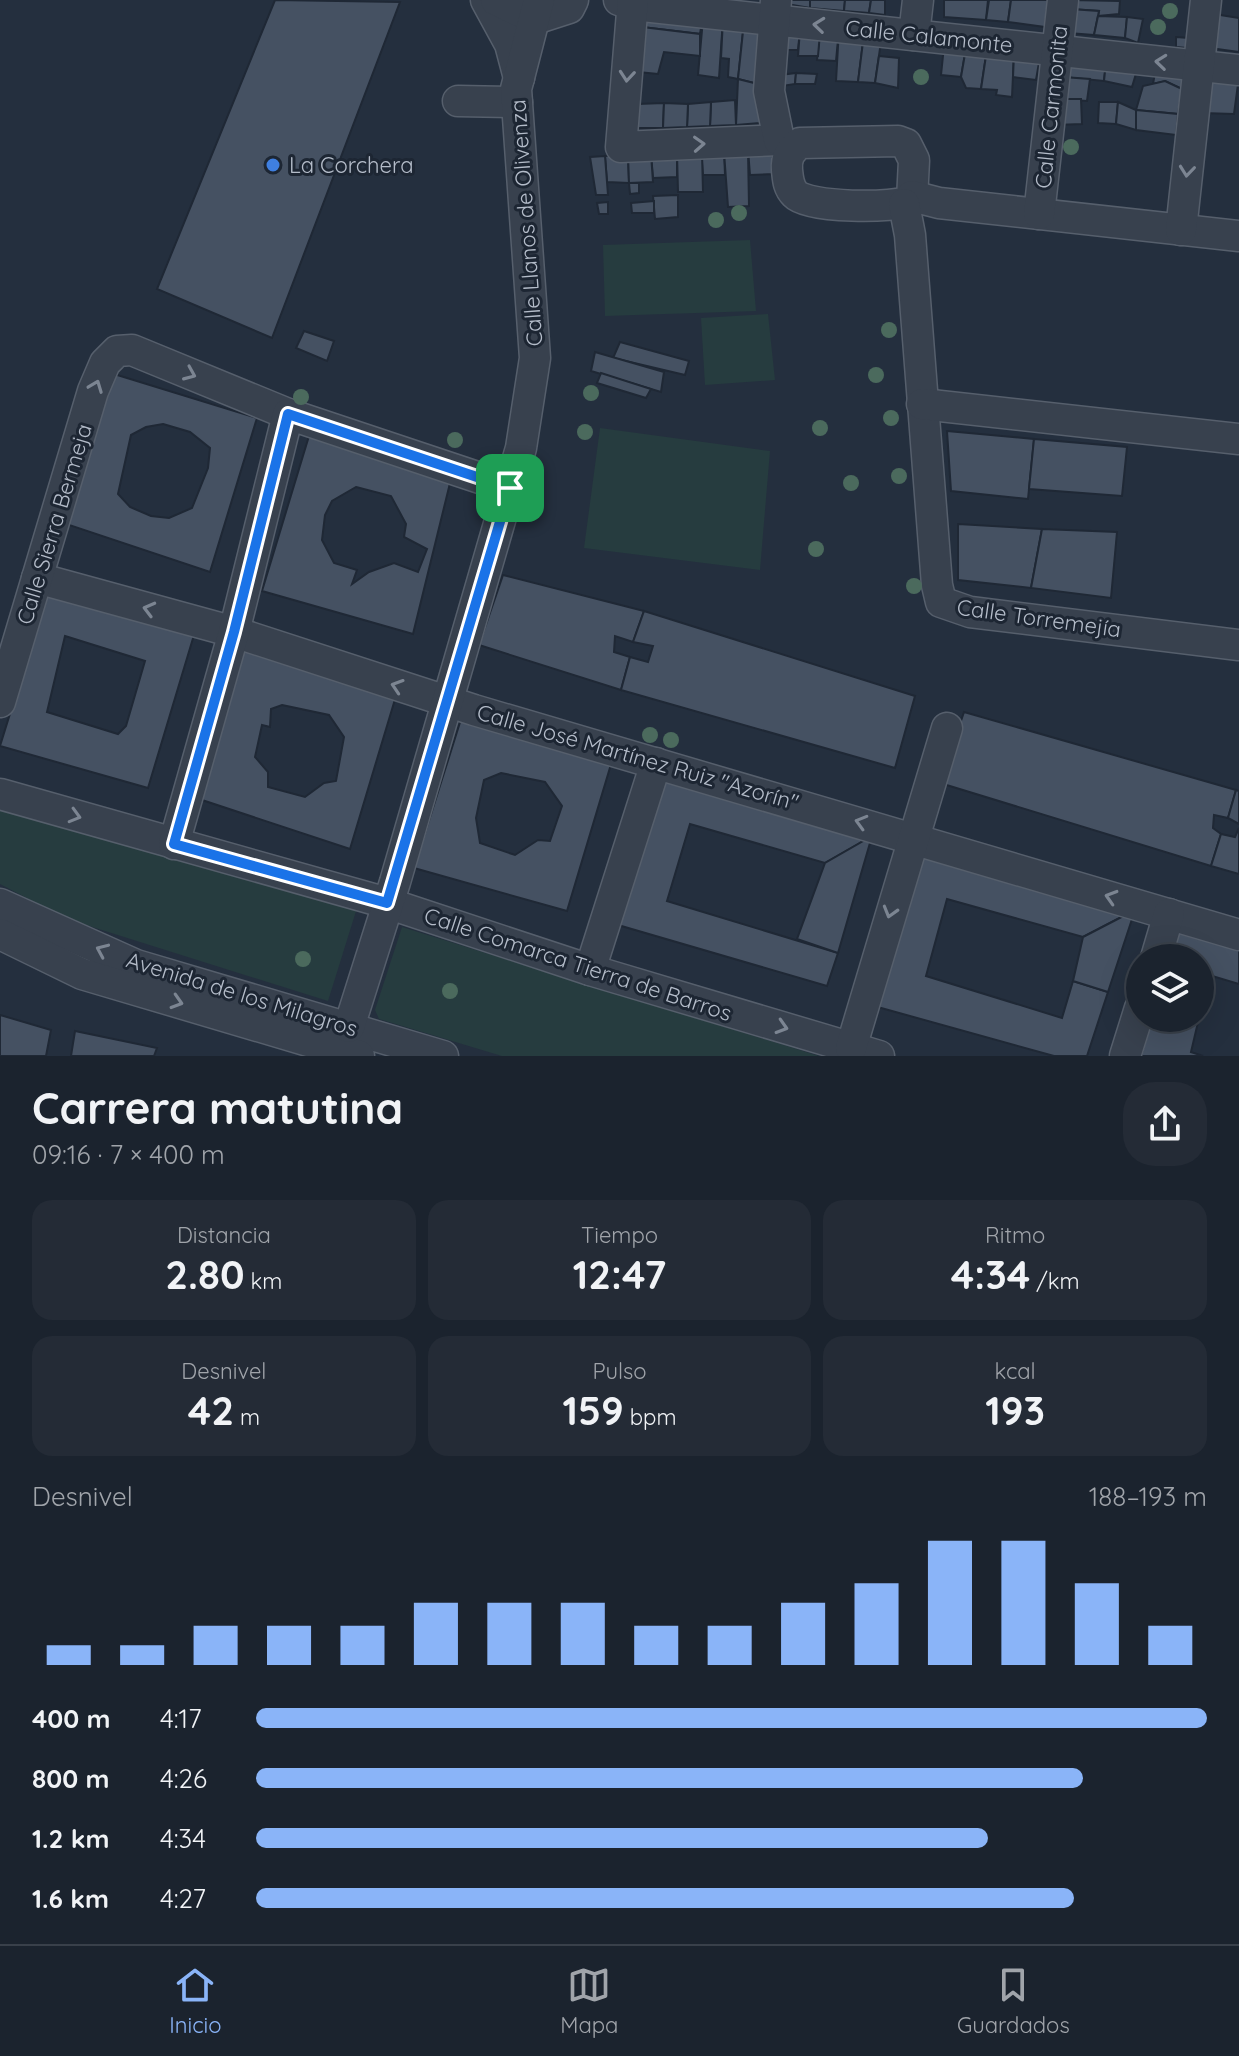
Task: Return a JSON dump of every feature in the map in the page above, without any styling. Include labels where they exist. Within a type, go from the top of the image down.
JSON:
[{"type":"street","points":[[458,101],[518,90],[510,44],[486,0]]},
{"type":"street","points":[[496,0],[537,9],[576,3]]},
{"type":"street","points":[[914,35],[918,0]]},
{"type":"street","name":"Calle Carmonita","points":[[1039,214],[1063,0]]},
{"type":"street","points":[[1181,230],[1206,0]]},
{"type":"street","points":[[629,2],[621,147],[785,145]]},
{"type":"street","name":"Calle Calamonte","points":[[629,2],[776,10],[914,35],[1239,70]]},
{"type":"street","name":"Calle Llanos de Olivenza","points":[[349,1027],[521,448],[535,358],[518,90],[537,9]]},
{"type":"street","points":[[776,10],[769,91],[785,145],[789,184],[796,195],[811,202],[898,207],[908,200],[1239,236]]},
{"type":"street","name":"Calle Torremejía","points":[[785,145],[898,141],[906,144],[914,160],[908,200],[910,235],[941,602],[970,612],[1239,645]]},
{"type":"street","name":"Calle Sierra Bermeja","points":[[0,702],[93,391],[105,363],[117,351],[132,350],[288,414]]},
{"type":"street","points":[[922,404],[1239,439]]},
{"type":"street","points":[[174,844],[234,632],[288,414],[510,488]]},
{"type":"street","name":"Calle José Martínez Ruiz \"Azorín\"","points":[[37,578],[234,632],[447,701],[1239,935]]},
{"type":"street","points":[[865,1052],[911,837],[947,728]]},
{"type":"street","points":[[590,970],[656,763]]},
{"type":"street","name":"Calle Comarca Tierra de Barros","points":[[0,794],[387,903],[590,970],[865,1052]]},
{"type":"street","name":"Avenida de los Milagros","points":[[0,904],[136,965],[443,1056]]},
{"type":"street","points":[[1160,944],[1169,914]]},
{"type":"street","name":"Avenida de los Milagros","points":[[0,934],[82,974],[359,1056]]},
{"type":"street","points":[[1125,1056],[1132,1032]]},
{"type":"green space","points":[[750,240],[756,311],[605,316],[603,245]]},
{"type":"green space","points":[[768,314],[775,380],[705,385],[701,318]]},
{"type":"green space","points":[[600,428],[770,451],[760,570],[584,548]]},
{"type":"green space","points":[[0,802],[357,908],[328,1001],[67,919],[0,884]]},
{"type":"green space","points":[[402,927],[819,1056],[502,1056],[379,1019],[375,1010]]},
{"type":"building","name":"La Corchera","points":[[275,0],[400,2],[272,338],[157,289]]},
{"type":"building","points":[[781,0],[810,0],[810,8],[781,3]]},
{"type":"building","points":[[810,0],[845,0],[844,11],[810,8]]},
{"type":"building","points":[[845,0],[871,0],[869,13],[844,11]]},
{"type":"building","points":[[871,0],[885,0],[885,15],[869,13]]},
{"type":"building","points":[[944,0],[988,0],[986,20],[944,17]]},
{"type":"building","points":[[989,0],[1011,0],[1008,22],[986,20]]},
{"type":"building","points":[[1011,0],[1048,0],[1045,27],[1008,22]]},
{"type":"building","points":[[1071,0],[1120,1],[1119,14],[1098,16],[1099,11],[1070,9]]},
{"type":"building","points":[[1070,9],[1099,11],[1094,35],[1068,33]]},
{"type":"building","points":[[644,10],[703,16],[700,34],[642,27]]},
{"type":"building","points":[[1214,14],[1239,18],[1239,52],[1210,48]]},
{"type":"building","points":[[1098,16],[1127,17],[1125,38],[1094,35]]},
{"type":"building","points":[[1127,17],[1143,19],[1138,43],[1125,38]]},
{"type":"building","points":[[703,19],[723,19],[719,78],[698,75]]},
{"type":"building","points":[[723,19],[744,22],[738,79],[728,77],[729,59],[721,58]]},
{"type":"building","points":[[744,22],[764,24],[758,84],[738,79]]},
{"type":"building","points":[[821,25],[839,29],[836,61],[817,60]]},
{"type":"building","points":[[782,26],[800,30],[798,50],[780,50]]},
{"type":"building","points":[[642,27],[700,34],[700,56],[664,52],[658,74],[638,72]]},
{"type":"building","points":[[839,29],[864,34],[858,82],[836,81]]},
{"type":"building","points":[[800,30],[820,33],[818,56],[798,56]]},
{"type":"building","points":[[864,34],[882,35],[875,83],[858,82]]},
{"type":"building","points":[[1176,37],[1189,38],[1187,48],[1176,47]]},
{"type":"building","points":[[944,46],[966,48],[961,77],[941,75]]},
{"type":"building","points":[[966,48],[987,49],[981,89],[966,88],[961,77]]},
{"type":"building","points":[[987,49],[1014,54],[1012,97],[996,95],[997,90],[981,89]]},
{"type":"building","points":[[1041,51],[1036,80],[1013,77],[1014,54]]},
{"type":"building","points":[[879,56],[899,58],[898,88],[875,83]]},
{"type":"building","points":[[1066,62],[1106,62],[1104,81],[1063,77]]},
{"type":"building","points":[[1106,62],[1138,67],[1132,87],[1104,81]]},
{"type":"building","points":[[1156,67],[1186,70],[1182,89],[1165,81],[1153,84]]},
{"type":"building","points":[[796,73],[795,84],[776,87],[780,75]]},
{"type":"building","points":[[796,73],[817,74],[815,84],[795,84]]},
{"type":"building","points":[[1206,74],[1239,77],[1234,114],[1202,113]]},
{"type":"building","points":[[1063,77],[1090,79],[1087,101],[1061,99]]},
{"type":"building","points":[[738,79],[758,84],[760,123],[736,125]]},
{"type":"building","points":[[1165,81],[1182,89],[1178,114],[1136,110],[1143,86]]},
{"type":"building","points":[[1061,99],[1081,99],[1082,124],[1055,125]]},
{"type":"building","points":[[735,100],[736,125],[710,126],[711,102]]},
{"type":"building","points":[[711,102],[710,126],[687,127],[688,104]]},
{"type":"building","points":[[1099,102],[1118,102],[1116,124],[1098,123]]},
{"type":"building","points":[[1118,102],[1136,110],[1136,130],[1116,124]]},
{"type":"building","points":[[664,103],[663,128],[634,128],[637,104]]},
{"type":"building","points":[[664,103],[688,104],[687,127],[663,128]]},
{"type":"building","points":[[1136,110],[1178,114],[1176,135],[1136,130]]},
{"type":"building","points":[[724,148],[725,175],[703,175],[701,149]]},
{"type":"building","points":[[771,148],[774,174],[750,175],[748,150]]},
{"type":"building","points":[[748,150],[749,206],[728,207],[724,152]]},
{"type":"building","points":[[677,153],[677,177],[653,178],[651,154]]},
{"type":"building","points":[[677,153],[702,153],[703,192],[678,192]]},
{"type":"building","points":[[628,154],[629,183],[607,182],[605,156]]},
{"type":"building","points":[[628,154],[651,154],[653,182],[629,183]]},
{"type":"building","points":[[605,156],[608,195],[596,195],[590,157]]},
{"type":"building","points":[[629,183],[639,183],[639,193],[630,194]]},
{"type":"building","points":[[678,195],[678,217],[655,219],[653,196]]},
{"type":"building","points":[[654,201],[654,213],[632,213],[631,203]]},
{"type":"building","points":[[608,202],[608,214],[599,214],[597,203]]},
{"type":"building","points":[[304,331],[334,341],[327,361],[296,348]]},
{"type":"building","points":[[620,342],[689,361],[685,375],[613,358]]},
{"type":"building","points":[[595,352],[664,372],[661,392],[591,371]]},
{"type":"building","points":[[601,373],[651,389],[646,398],[597,383]]},
{"type":"building","points":[[114,374],[257,418],[210,572],[60,522]],"holes":[[[163,424],[190,432],[210,448],[208,468],[192,508],[169,518],[151,516],[130,507],[118,494],[131,435],[146,427]]]},
{"type":"building","points":[[947,431],[1034,439],[1028,499],[951,491]]},
{"type":"building","points":[[309,436],[452,475],[413,634],[262,591]],"holes":[[[356,487],[391,496],[406,524],[404,537],[427,549],[418,572],[394,563],[369,572],[352,584],[357,570],[334,563],[322,540],[325,515],[332,501]]]},
{"type":"building","points":[[1034,439],[1127,447],[1122,496],[1029,489]]},
{"type":"building","points":[[958,524],[1042,529],[1031,588],[958,580]]},
{"type":"building","points":[[1042,529],[1117,532],[1111,598],[1031,588]]},
{"type":"building","points":[[503,575],[644,611],[633,642],[615,636],[614,652],[630,657],[621,690],[479,645]]},
{"type":"building","points":[[48,591],[194,635],[148,788],[0,746]],"holes":[[[65,636],[145,661],[126,726],[118,734],[47,712]]]},
{"type":"building","points":[[644,611],[915,696],[895,768],[621,690],[630,657],[648,662],[653,646],[633,642]]},
{"type":"building","points":[[244,650],[396,696],[350,849],[199,799]],"holes":[[[282,705],[329,715],[344,737],[336,781],[324,783],[305,797],[268,787],[268,772],[255,757],[262,725],[270,727],[271,709]]]},
{"type":"building","points":[[964,712],[1236,790],[1228,818],[1214,815],[1213,828],[1221,834],[1211,866],[940,783]]},
{"type":"building","points":[[462,716],[612,761],[567,911],[414,868]],"holes":[[[501,773],[545,782],[562,806],[550,841],[538,840],[515,855],[480,843],[476,818],[484,780]]]},
{"type":"building","points":[[665,774],[872,836],[825,863],[690,824],[667,901],[838,953],[827,986],[618,925]]},
{"type":"building","points":[[1236,790],[1239,791],[1239,824],[1228,818]]},
{"type":"building","points":[[1239,828],[1239,874],[1211,866],[1221,834],[1235,837]]},
{"type":"building","points":[[872,836],[838,953],[797,939],[825,863]]},
{"type":"building","points":[[919,848],[1135,910],[1083,937],[947,899],[926,976],[1062,1018],[1073,981],[1108,992],[1087,1056],[1054,1056],[874,1006]]},
{"type":"building","points":[[1135,910],[1108,992],[1073,981],[1083,937]]},
{"type":"building","points":[[1180,927],[1239,943],[1239,984],[1214,976],[1214,944],[1175,944]]},
{"type":"building","points":[[0,1015],[51,1030],[46,1056],[0,1056]]},
{"type":"building","points":[[75,1031],[157,1048],[154,1056],[71,1056]]},
{"type":"building","points":[[1148,1032],[1196,1032],[1191,1052],[1203,1056],[1141,1056]]},
{"type":"place","name":"La Corchera","points":[[273,165]]},
{"type":"route","points":[[288,414],[510,488],[387,903],[174,844],[234,632],[288,414]]}]
